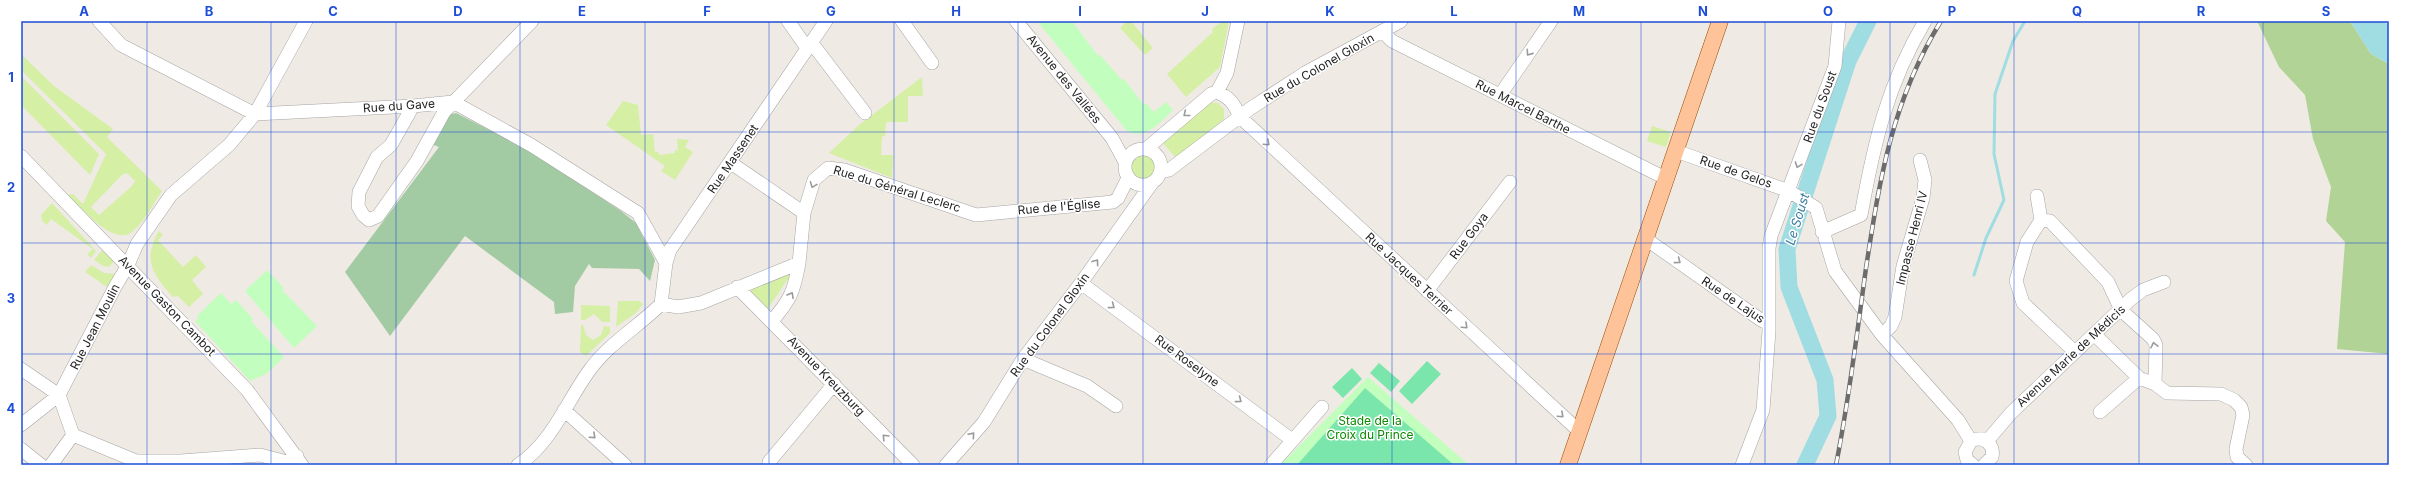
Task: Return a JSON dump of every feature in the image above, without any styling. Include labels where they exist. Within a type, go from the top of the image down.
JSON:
[{"type":"main road","points":[[1568,465],[1720,21]]},
{"type":"street","points":[[99,21],[121,45],[255,114]]},
{"type":"street","name":"Rue Jean Moulin","points":[[21,425],[59,395],[115,286],[128,265],[136,244],[171,195],[229,145],[255,114],[306,21]]},
{"type":"street","points":[[412,106],[391,145],[377,157],[358,192],[358,206],[362,215],[370,220],[378,216],[417,161],[444,112],[532,21]]},
{"type":"street","points":[[788,21],[865,113]]},
{"type":"street","name":"Rue Massenet","points":[[661,304],[666,263],[670,250],[731,163],[826,21]]},
{"type":"street","points":[[902,21],[932,63]]},
{"type":"street","name":"Avenue des Vallées","points":[[1016,21],[1112,138],[1125,162]]},
{"type":"street","points":[[1222,93],[1238,21]]},
{"type":"street","name":"Rue du Colonel Gloxin","points":[[1161,172],[1169,170],[1239,116],[1305,73],[1401,21]]},
{"type":"street","points":[[1500,95],[1551,21]]},
{"type":"street","name":"Rue du Soust","points":[[1792,193],[1835,66],[1839,21]]},
{"type":"street","points":[[1925,21],[1901,66],[1886,105],[1873,148],[1861,215],[1822,232],[1835,271],[1882,335],[1958,420],[1971,441]]},
{"type":"street","name":"Rue Marcel Barthe","points":[[1382,31],[1392,41],[1666,179]]},
{"type":"street","points":[[1146,149],[1157,155],[1160,160],[1161,172],[1152,183],[1139,185],[1128,178],[1125,170],[1125,162],[1133,151],[1146,149],[1211,94],[1222,93],[1235,105],[1239,116]]},
{"type":"street","points":[[453,102],[530,145],[638,213],[666,263]]},
{"type":"street","name":"Rue du Gave","points":[[255,114],[412,106],[453,102]]},
{"type":"street","name":"Rue Jacques Terrier","points":[[1239,116],[1580,432]]},
{"type":"street","name":"Avenue des Vallées","points":[[1112,138],[1133,151]]},
{"type":"street","name":"Rue de Gelos","points":[[1676,151],[1792,193],[1816,208],[1822,232]]},
{"type":"street","name":"Avenue Gaston Cambot","points":[[21,156],[128,265],[247,390],[300,461]]},
{"type":"street","name":"Impasse Henri IV","points":[[1882,335],[1891,326],[1895,317],[1903,266],[1922,198],[1925,180],[1920,160]]},
{"type":"street","points":[[731,163],[804,213]]},
{"type":"street","name":"Rue du Général Leclerc","points":[[772,321],[785,306],[795,289],[804,213],[814,180],[828,168],[844,170],[976,215]]},
{"type":"street","name":"Rue de l'Église","points":[[976,215],[1113,202],[1118,198],[1128,178]]},
{"type":"street","name":"Rue Goya","points":[[1427,291],[1510,182]]},
{"type":"street","name":"Rue du Colonel Gloxin","points":[[946,465],[984,422],[1023,359],[1081,283],[1152,183]]},
{"type":"street","name":"Rue de Lajus","points":[[1646,239],[1754,316],[1769,324],[1769,248],[1771,236],[1792,193]]},
{"type":"street","points":[[2037,196],[2041,220],[2027,242],[2016,281],[2023,303],[2075,352]]},
{"type":"street","points":[[2041,220],[2050,221],[2090,261],[2108,282],[2122,310],[2154,339],[2156,345],[2155,384]]},
{"type":"street","points":[[518,465],[546,436],[589,371],[611,346],[646,319],[661,304],[678,307],[701,303],[799,263]]},
{"type":"street","name":"Avenue Marie de Médicis","points":[[1987,441],[2011,413],[2143,290],[2164,282]]},
{"type":"street","name":"Rue Roselyne","points":[[1081,283],[1292,440]]},
{"type":"street","name":"Avenue Kreuzburg","points":[[738,287],[913,465]]},
{"type":"street","points":[[1742,465],[1763,410],[1769,324]]},
{"type":"street","points":[[2095,335],[2138,378],[2155,384],[2167,393],[2222,394],[2234,400],[2241,408],[2243,415],[2236,449],[2237,457],[2246,465]]},
{"type":"street","points":[[1023,359],[1087,386],[1116,406]]},
{"type":"street","points":[[21,369],[59,395],[73,435],[136,461],[181,461],[260,455],[287,462],[300,461]]},
{"type":"street","points":[[2100,412],[2138,378]]},
{"type":"street","points":[[769,462],[834,384]]},
{"type":"street","points":[[1271,465],[1322,407]]},
{"type":"street","points":[[564,410],[625,465]]},
{"type":"street","points":[[51,465],[73,435]]},
{"type":"street","points":[[1979,439],[1987,441],[1993,453],[1978,465],[1965,452],[1971,441],[1979,439]]},
{"type":"street","points":[[21,450],[41,465]]},
{"type":"green space","points":[[1037,21],[1072,21],[1098,56],[1100,55],[1122,80],[1124,79],[1144,105],[1146,103],[1154,112],[1166,102],[1173,110],[1147,132],[1134,133],[1127,131]]},
{"type":"green space","points":[[1127,21],[1131,21],[1153,48],[1145,55],[1120,28]]},
{"type":"green space","points":[[1218,21],[1229,21],[1220,67],[1186,97],[1167,74],[1213,32],[1212,29],[1220,23]]},
{"type":"green space","points":[[2257,21],[2350,21],[2371,54],[2389,64],[2389,354],[2337,349],[2345,242],[2326,221],[2331,187],[2313,139],[2305,95],[2279,67]]},
{"type":"green space","points":[[21,54],[54,86],[113,129],[107,137],[162,191],[145,217],[133,231],[126,235],[117,235],[109,231],[91,218],[69,197],[69,194],[73,194],[83,204],[106,154],[21,70]],"holes":[[[127,173],[135,181],[132,186],[99,215],[91,207],[122,175]]]},
{"type":"green space","points":[[21,76],[99,154],[90,175],[21,105]]},
{"type":"green space","points":[[922,77],[923,96],[908,96],[908,122],[886,122],[885,136],[882,137],[881,155],[893,155],[892,178],[829,153],[859,125]]},
{"type":"green space","points":[[623,101],[638,105],[641,135],[653,134],[655,152],[658,152],[659,155],[675,153],[675,150],[678,150],[677,139],[689,140],[685,147],[693,152],[675,180],[661,171],[665,166],[606,125]]},
{"type":"green space","points":[[1207,102],[1218,103],[1224,109],[1224,119],[1176,158],[1161,141]]},
{"type":"green space","points":[[456,113],[527,149],[621,211],[636,223],[655,260],[650,281],[639,269],[592,268],[589,264],[575,286],[573,312],[555,314],[554,302],[465,236],[390,336],[345,272],[439,147],[431,144],[446,115]]},
{"type":"green space","points":[[1652,126],[1671,132],[1666,147],[1647,141]]},
{"type":"green space","points":[[1144,154],[1153,158],[1157,167],[1153,176],[1144,180],[1135,176],[1131,167],[1135,158]]},
{"type":"green space","points":[[52,203],[96,251],[91,258],[87,254],[93,249],[51,219],[47,225],[42,221],[41,215]]},
{"type":"green space","points":[[159,231],[163,235],[158,240],[183,267],[196,255],[206,267],[192,280],[203,294],[189,307],[178,296],[173,297],[155,274],[152,267],[151,250]]},
{"type":"green space","points":[[103,249],[114,261],[109,267],[103,266],[94,260]]},
{"type":"green space","points":[[91,265],[104,273],[115,274],[107,287],[85,272]]},
{"type":"green space","points":[[267,270],[284,288],[282,290],[317,326],[294,348],[245,291]]},
{"type":"green space","points":[[792,273],[792,282],[788,279],[767,310],[747,290]]},
{"type":"green space","points":[[221,293],[231,304],[236,300],[253,319],[251,321],[284,357],[266,374],[250,381],[195,321],[199,318],[197,316]]},
{"type":"green space","points":[[618,301],[639,301],[643,304],[637,312],[616,327]]},
{"type":"green space","points":[[581,305],[610,306],[610,322],[602,322],[594,314],[585,320],[581,320]]},
{"type":"green space","points":[[581,325],[583,325],[586,335],[593,340],[601,335],[604,326],[610,327],[610,333],[586,356],[580,352]]},
{"type":"green space","points":[[1427,361],[1441,374],[1412,404],[1399,391]]},
{"type":"green space","points":[[1379,363],[1400,381],[1391,392],[1370,373]]},
{"type":"green space","points":[[1352,368],[1362,379],[1343,398],[1332,387]]},
{"type":"green space","name":"Stade de la Croix du Prince","points":[[1368,377],[1469,465],[1280,465]]},
{"type":"green space","name":"Stade de la Croix du Prince","points":[[1365,388],[1454,465],[1297,465]]},
{"type":"water","points":[[2350,21],[2384,21],[2389,26],[2389,64],[2371,54]]},
{"type":"waterway","name":"Le Soust","points":[[1805,465],[1828,416],[1825,380],[1789,287],[1787,249],[1848,61],[1868,21]]},
{"type":"waterway","points":[[1974,275],[1986,238],[2004,200],[1994,154],[1995,94],[2013,41],[2025,21]]},
{"type":"railway","points":[[1836,465],[1849,391],[1871,235],[1890,140],[1899,110],[1911,81],[1924,51],[1941,21]]}]
